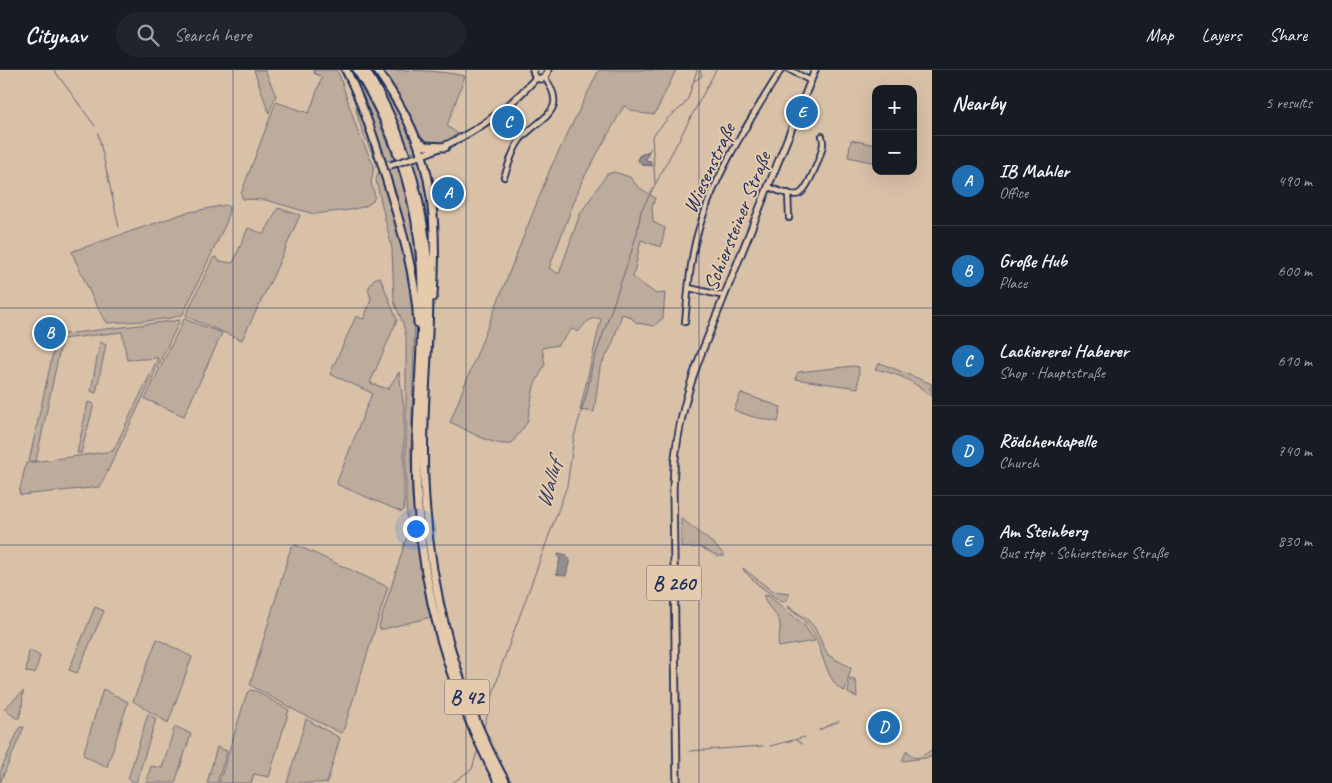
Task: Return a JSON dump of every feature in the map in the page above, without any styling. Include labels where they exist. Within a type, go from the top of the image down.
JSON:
[{"type":"highway","points":[[346,70],[387,166],[412,271],[420,364]]},
{"type":"highway","name":"B 42","points":[[358,70],[388,126],[397,148],[411,195],[417,227],[422,267],[416,462],[417,492],[424,554],[437,607],[470,704],[506,783]]},
{"type":"highway","name":"B 42","points":[[365,70],[392,120],[407,159],[422,215],[428,265],[424,480],[437,607],[444,648],[464,707],[499,783]]},
{"type":"highway","points":[[377,70],[402,110],[415,136],[419,156],[431,193],[434,233],[432,303],[428,336]]},
{"type":"highway","points":[[415,136],[425,146],[445,147]]},
{"type":"main road","points":[[533,70],[536,78]]},
{"type":"main road","points":[[536,78],[545,78],[548,70]]},
{"type":"main road","name":"Schiersteiner Straße","points":[[677,783],[672,489],[679,424],[690,385],[723,296],[815,70]]},
{"type":"main road","points":[[387,166],[445,147],[471,134],[519,96],[536,78]]},
{"type":"street","name":"Wiesenstraße","points":[[685,322],[695,241],[703,214],[737,142],[781,70]]},
{"type":"street","points":[[790,70],[811,81]]},
{"type":"street","points":[[504,177],[518,143],[547,117],[554,107],[554,93],[545,78]]},
{"type":"street","points":[[769,186],[788,193],[798,194],[805,189],[822,147],[822,136]]},
{"type":"street","points":[[788,193],[789,218]]},
{"type":"street","points":[[689,288],[720,295]]},
{"type":"shaded area","points":[[254,70],[265,70],[276,96],[269,113]]},
{"type":"shaded area","points":[[314,70],[336,70],[339,74],[358,132],[374,166],[371,183],[375,196],[373,201],[366,206],[350,210],[314,214],[266,200],[243,199],[241,194],[276,102],[309,113],[322,77],[314,73]]},
{"type":"shaded area","points":[[348,70],[352,70],[364,92],[394,159],[387,161],[383,159]]},
{"type":"shaded area","points":[[368,70],[373,70],[405,121],[417,150],[408,154]]},
{"type":"shaded area","points":[[378,70],[433,71],[465,76],[447,126],[458,136],[434,143],[420,141]]},
{"type":"shaded area","points":[[599,70],[676,70],[655,114],[639,113],[624,106],[582,181],[549,268],[559,274],[580,214],[607,174],[614,172],[630,177],[637,186],[655,198],[652,207],[653,222],[665,228],[661,247],[641,240],[633,277],[656,294],[665,293],[663,318],[654,326],[637,323],[630,317],[622,314],[612,345],[600,367],[594,412],[580,410],[601,319],[594,318],[578,332],[572,329],[558,345],[542,348],[545,364],[534,386],[527,423],[511,444],[495,443],[450,422],[551,167]]},
{"type":"shaded area","points":[[359,109],[375,159],[363,134],[356,110]]},
{"type":"shaded area","points":[[851,140],[872,144],[872,162],[848,157]]},
{"type":"shaded area","points":[[649,151],[646,160],[651,161],[651,165],[643,165],[638,160],[639,156]]},
{"type":"shaded area","points":[[418,160],[421,162],[429,206],[431,281],[411,162]]},
{"type":"shaded area","points":[[399,166],[413,235],[419,305],[388,174],[390,169]]},
{"type":"shaded area","points":[[380,172],[406,252],[415,316],[411,450],[412,496],[431,617],[384,629],[380,629],[379,626],[408,533],[406,500],[406,337],[403,323],[394,302],[392,249],[376,180]]},
{"type":"shaded area","points":[[226,205],[229,207],[227,221],[183,314],[158,320],[107,323],[94,301],[72,253],[73,251],[185,213]]},
{"type":"shaded area","points":[[278,208],[300,215],[242,340],[187,317],[186,315],[213,258],[216,257],[219,261],[233,263],[248,228],[264,234]]},
{"type":"shaded area","points":[[380,277],[397,320],[370,383],[388,389],[399,372],[404,408],[404,509],[402,512],[338,485],[337,482],[372,393],[330,374],[356,316],[364,319],[371,299],[368,289],[374,279]]},
{"type":"shaded area","points":[[184,319],[222,333],[184,416],[145,399]]},
{"type":"shaded area","points":[[180,320],[100,487],[21,495],[19,493],[26,463],[113,451],[158,358],[127,360],[122,332],[62,339],[36,461],[29,461],[57,335]]},
{"type":"shaded area","points":[[100,342],[106,345],[96,393],[91,391]]},
{"type":"shaded area","points":[[880,363],[932,384],[932,387],[929,388],[932,390],[932,396],[905,379],[875,369]]},
{"type":"shaded area","points":[[859,367],[858,388],[795,379],[798,372]]},
{"type":"shaded area","points":[[741,393],[781,407],[778,422],[750,416],[734,410]]},
{"type":"shaded area","points":[[88,402],[94,404],[81,453],[77,453]]},
{"type":"shaded area","points":[[681,518],[715,545],[725,556],[718,556],[700,547],[681,548]]},
{"type":"shaded area","points":[[296,545],[388,587],[343,732],[341,733],[250,685],[291,547]]},
{"type":"shaded area","points":[[559,553],[567,555],[566,558],[570,559],[566,576],[556,574],[560,558],[558,557]]},
{"type":"shaded area","points":[[743,568],[772,591],[790,593],[787,599],[783,602],[780,601],[757,584]]},
{"type":"shaded area","points":[[764,595],[769,596],[804,625],[815,641],[778,647],[780,623],[766,602]]},
{"type":"shaded area","points":[[788,606],[808,620],[815,628],[828,655],[851,668],[845,691],[833,681],[814,634]]},
{"type":"shaded area","points":[[95,607],[104,611],[77,673],[69,670]]},
{"type":"shaded area","points":[[157,639],[192,657],[168,723],[133,701]]},
{"type":"shaded area","points":[[29,650],[40,656],[35,673],[26,672]]},
{"type":"shaded area","points":[[850,679],[856,681],[857,697],[848,693]]},
{"type":"shaded area","points":[[103,689],[128,702],[107,767],[83,755]]},
{"type":"shaded area","points":[[250,690],[256,691],[289,710],[269,777],[254,774],[251,783],[219,783],[247,693]]},
{"type":"shaded area","points":[[23,691],[22,708],[19,718],[16,718],[4,709]]},
{"type":"shaded area","points":[[148,714],[156,719],[136,783],[128,779]]},
{"type":"shaded area","points":[[306,719],[340,738],[327,783],[287,783]]},
{"type":"shaded area","points":[[876,722],[887,727],[896,736],[872,740]]},
{"type":"shaded area","points":[[175,726],[191,734],[175,783],[146,783],[151,766],[162,768]]},
{"type":"shaded area","points":[[20,727],[24,727],[0,783],[0,772]]},
{"type":"shaded area","points":[[217,747],[227,751],[217,783],[207,783]]},
{"type":"shaded area","points":[[932,749],[932,757],[902,761],[907,750],[915,758],[922,756]]},
{"type":"waterway","points":[[54,70],[95,126]]},
{"type":"waterway","name":"Walluf","points":[[655,183],[652,137],[688,99],[697,70]]},
{"type":"waterway","name":"Walluf","points":[[694,81],[702,76],[700,70]]},
{"type":"waterway","name":"Walluf","points":[[483,730],[501,667],[567,486],[574,437],[588,388],[592,366],[631,253],[641,211],[716,70]]},
{"type":"waterway","points":[[98,133],[119,227]]},
{"type":"waterway","name":"Walluf","points":[[639,162],[639,156],[651,148]]},
{"type":"waterway","name":"Walluf","points":[[642,165],[653,166]]},
{"type":"waterway","points":[[819,730],[839,721]]},
{"type":"waterway","points":[[770,746],[805,737]]},
{"type":"waterway","points":[[796,740],[802,744]]},
{"type":"waterway","points":[[690,751],[763,746]]},
{"type":"waterway","name":"Walluf","points":[[452,783],[472,769],[478,749]]},
{"type":"place","name":"Am Steinberg","points":[[802,112]]},
{"type":"place","name":"Lackiererei Haberer","points":[[508,122]]},
{"type":"place","name":"IB Mahler","points":[[448,193]]},
{"type":"place","name":"Große Hub","points":[[50,333]]},
{"type":"place","name":"Rödchenkapelle","points":[[884,727]]}]
